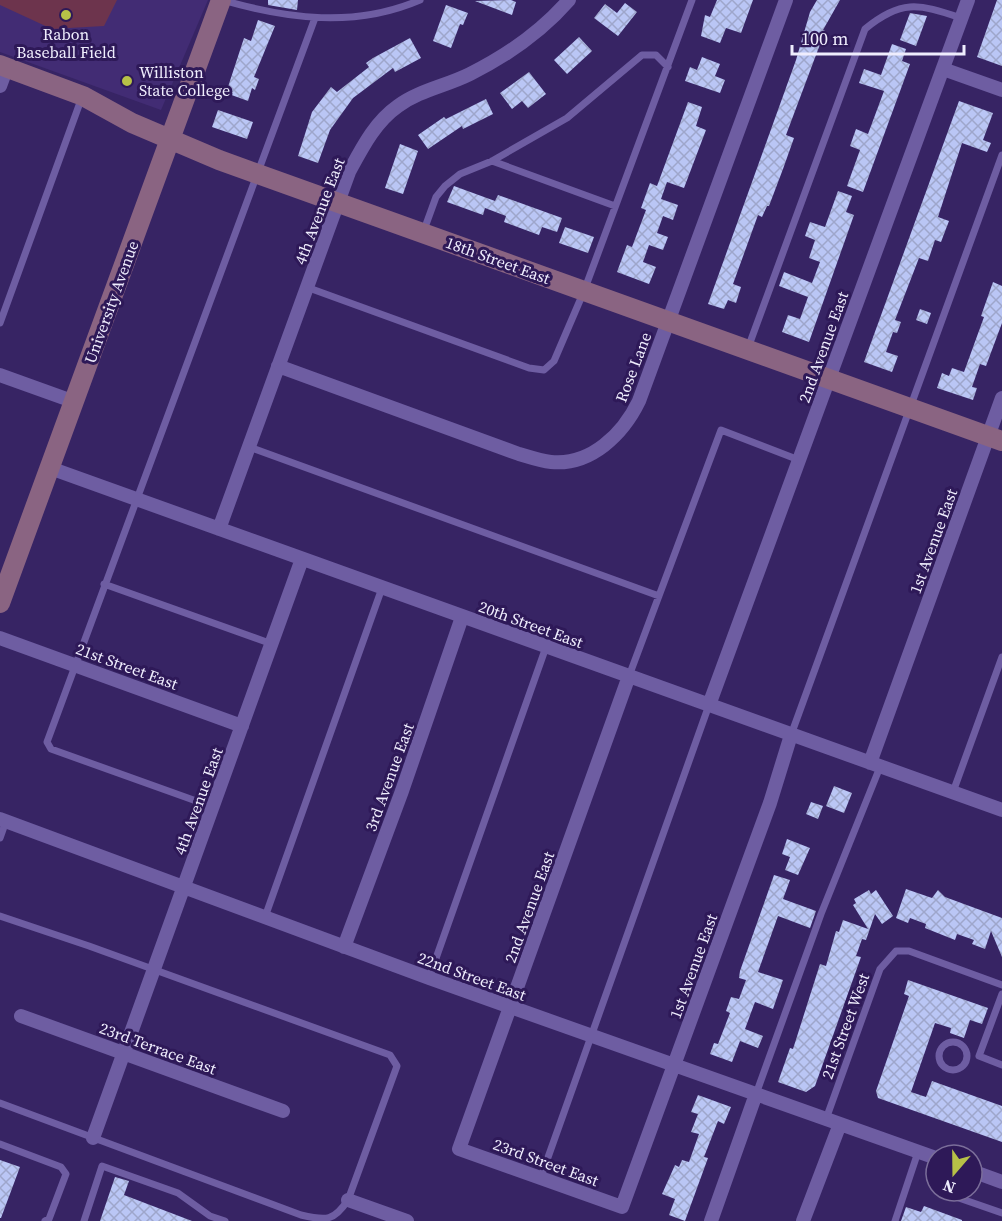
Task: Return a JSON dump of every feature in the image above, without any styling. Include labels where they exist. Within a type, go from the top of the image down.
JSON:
[{"type":"street","name":"University Avenue","points":[[0,603],[222,0]]},
{"type":"street","name":"4th Avenue East","points":[[219,529],[309,288],[349,172],[369,135],[397,106],[429,89],[468,75],[513,50],[569,0]]},
{"type":"street","name":"Rose Lane","points":[[278,366],[519,454],[552,462],[587,457],[612,439],[630,421],[786,0]]},
{"type":"street","name":"2nd Avenue East","points":[[709,705],[968,0]]},
{"type":"street","name":"18th Street East","points":[[3,66],[83,96],[132,123],[257,173],[995,438]]},
{"type":"street","points":[[0,86],[3,66]]},
{"type":"street","points":[[944,69],[1002,90]]},
{"type":"street","points":[[0,375],[75,402]]},
{"type":"street","name":"1st Avenue East","points":[[875,765],[995,438],[1002,398]]},
{"type":"street","name":"20th Street East","points":[[50,468],[1002,810]]},
{"type":"street","name":"4th Avenue East","points":[[93,1138],[302,559]]},
{"type":"street","name":"3rd Avenue East","points":[[344,947],[402,791],[462,616]]},
{"type":"street","name":"21st Street East","points":[[0,638],[242,726]]},
{"type":"street","name":"2nd Avenue East","points":[[459,1149],[629,676]]},
{"type":"street","name":"1st Avenue East","points":[[622,1207],[770,803],[792,735]]},
{"type":"street","name":"22nd Street East","points":[[3,820],[429,978],[924,1154]]},
{"type":"street","name":"23rd Terrace East","points":[[21,1016],[283,1111]]},
{"type":"street","points":[[711,1221],[756,1094]]},
{"type":"street","points":[[803,1221],[840,1124]]},
{"type":"street","name":"23rd Street East","points":[[459,1149],[622,1207]]},
{"type":"street","points":[[984,1175],[1002,1182]]},
{"type":"street","points":[[348,1200],[408,1221]]},
{"type":"lane","points":[[222,0],[252,9],[315,18],[355,18],[401,8],[420,0]]},
{"type":"lane","points":[[309,288],[529,368],[544,370],[554,361],[584,291],[692,0]]},
{"type":"lane","points":[[747,350],[865,29],[880,13],[901,3],[921,4],[961,18]]},
{"type":"lane","points":[[213,807],[51,749],[47,742],[315,18]]},
{"type":"lane","points":[[424,233],[436,197],[460,174],[492,161],[567,118],[642,55],[656,55],[668,67]]},
{"type":"lane","points":[[0,323],[83,96]]},
{"type":"lane","points":[[792,735],[1002,155]]},
{"type":"lane","points":[[492,161],[615,206]]},
{"type":"lane","points":[[629,676],[721,430],[799,460]]},
{"type":"lane","points":[[249,447],[659,596]]},
{"type":"lane","points":[[104,584],[272,644]]},
{"type":"lane","points":[[265,917],[382,588]]},
{"type":"lane","points":[[429,978],[546,647]]},
{"type":"lane","points":[[952,793],[1002,657]]},
{"type":"lane","points":[[541,1177],[593,1037],[709,705]]},
{"type":"lane","points":[[756,1094],[875,765]]},
{"type":"lane","points":[[0,838],[3,820]]},
{"type":"lane","points":[[0,916],[390,1055],[397,1066],[348,1200],[339,1215],[326,1221],[301,1215],[0,1103]]},
{"type":"lane","name":"21st Street West","points":[[826,1119],[880,969],[896,951],[909,951],[1002,985]]},
{"type":"lane","points":[[979,1056],[1002,994]]},
{"type":"lane","points":[[966,1052],[963,1065],[955,1069],[946,1068],[939,1058],[941,1048],[948,1043],[957,1042],[966,1052],[1002,1065]]},
{"type":"lane","points":[[0,1144],[61,1167],[66,1174],[49,1219],[45,1221]]},
{"type":"lane","points":[[895,1221],[918,1152]]},
{"type":"lane","points":[[84,1221],[102,1166],[178,1193],[210,1216],[225,1221]]},
{"type":"lane","points":[[973,1203],[1002,1213]]},
{"type":"shaded area","name":"Williston State College","points":[[0,0],[208,0],[161,110],[0,52]]},
{"type":"shaded area","name":"Rabon Baseball Field","points":[[0,0],[117,0],[104,26],[52,29],[0,5]]},
{"type":"building","points":[[268,0],[298,0],[297,10],[268,5]]},
{"type":"building","points":[[511,0],[516,2],[512,15],[475,1]]},
{"type":"building","points":[[717,0],[753,0],[741,33],[726,28],[720,43],[701,36],[705,15],[710,17]]},
{"type":"building","points":[[817,0],[840,0],[823,30],[825,31],[786,135],[794,138],[783,169],[769,206],[762,217],[758,215],[733,284],[741,287],[736,303],[728,300],[724,309],[708,304],[796,60],[810,12]]},
{"type":"building","points":[[997,0],[1002,0],[1002,66],[977,57]]},
{"type":"building","points":[[625,3],[637,12],[618,36],[594,18],[605,4],[617,13]]},
{"type":"building","points":[[446,5],[468,13],[463,25],[460,24],[451,48],[433,41]]},
{"type":"building","points":[[910,13],[927,16],[916,46],[900,40]]},
{"type":"building","points":[[258,20],[275,26],[254,77],[259,79],[255,90],[252,88],[248,101],[226,93],[244,38],[251,41]]},
{"type":"building","points":[[579,37],[592,51],[567,74],[554,60]]},
{"type":"building","points":[[410,38],[421,58],[395,72],[393,68],[353,98],[330,130],[318,163],[298,156],[312,112],[331,87],[337,92],[369,67],[366,63]]},
{"type":"building","points":[[892,44],[906,49],[902,61],[910,64],[863,192],[847,186],[860,150],[850,146],[856,129],[868,134],[884,91],[859,83],[864,69],[881,75]]},
{"type":"building","points":[[702,57],[720,64],[715,76],[725,80],[720,93],[685,81],[690,67],[697,70]]},
{"type":"building","points":[[529,72],[546,94],[528,108],[522,101],[512,109],[500,93]]},
{"type":"building","points":[[486,99],[493,114],[463,129],[462,126],[428,149],[418,135],[444,117],[446,119]]},
{"type":"building","points":[[959,101],[993,113],[983,140],[991,143],[987,152],[962,143],[938,217],[949,221],[941,242],[935,240],[928,261],[919,258],[895,320],[901,322],[897,333],[893,332],[886,352],[898,356],[892,372],[864,362]]},
{"type":"building","points":[[688,102],[702,107],[696,126],[706,130],[684,188],[667,182],[661,199],[678,205],[673,220],[663,216],[657,233],[668,237],[663,250],[649,245],[643,262],[656,267],[649,284],[617,272],[627,245],[632,247],[646,210],[641,208],[650,183],[657,186]]},
{"type":"building","points":[[218,110],[253,122],[247,139],[212,127]]},
{"type":"building","points":[[400,144],[418,151],[403,194],[385,188]]},
{"type":"building","points":[[454,186],[495,201],[498,195],[562,218],[557,232],[542,227],[539,235],[504,222],[506,216],[485,208],[483,215],[447,202]]},
{"type":"building","points":[[838,191],[852,196],[846,212],[854,215],[809,342],[782,332],[788,315],[800,319],[808,297],[779,286],[784,272],[812,283],[820,262],[809,258],[815,240],[805,236],[810,222],[825,227]]},
{"type":"building","points":[[565,227],[594,237],[588,253],[559,243]]},
{"type":"building","points":[[993,282],[1002,286],[1002,323],[986,366],[980,364],[972,387],[977,388],[973,400],[937,388],[942,373],[949,376],[952,368],[964,372],[984,317],[981,316]]},
{"type":"building","points":[[920,309],[931,313],[927,324],[916,320]]},
{"type":"building","points":[[834,786],[852,793],[844,813],[826,806]]},
{"type":"building","points":[[811,802],[823,806],[818,819],[806,814]]},
{"type":"building","points":[[787,839],[810,848],[798,875],[785,870],[790,857],[782,854]]},
{"type":"building","points":[[774,875],[790,880],[783,899],[816,911],[810,928],[778,916],[758,972],[783,980],[773,1009],[755,1002],[745,1029],[763,1036],[758,1048],[740,1041],[732,1062],[710,1054],[714,1043],[718,1044],[730,1013],[726,1011],[731,997],[739,999],[746,980],[739,978],[740,971]]},
{"type":"building","points":[[906,889],[932,898],[938,890],[945,897],[1002,918],[1002,957],[991,931],[985,949],[972,944],[974,940],[957,934],[955,940],[925,928],[926,924],[910,918],[908,923],[896,918]]},
{"type":"building","points":[[869,890],[871,894],[876,890],[893,916],[882,924],[875,914],[866,940],[862,939],[856,956],[861,957],[815,1086],[806,1092],[778,1082],[790,1048],[793,1049],[820,964],[826,966],[836,931],[839,932],[843,920],[868,929],[853,905],[856,903],[854,899]]},
{"type":"building","points":[[908,980],[988,1008],[982,1024],[970,1020],[964,1038],[950,1033],[951,1028],[935,1023],[911,1092],[926,1097],[932,1081],[1002,1106],[1002,1142],[878,1098],[876,1091],[909,996],[904,994]]},
{"type":"building","points":[[698,1095],[731,1107],[724,1124],[718,1121],[704,1157],[708,1158],[685,1221],[669,1215],[675,1199],[662,1194],[675,1165],[679,1167],[682,1160],[689,1162],[699,1134],[691,1132],[698,1114],[691,1112]]},
{"type":"building","points":[[0,1160],[20,1167],[1,1218],[0,1218]]},
{"type":"building","points":[[115,1177],[129,1181],[124,1195],[192,1221],[100,1221]]},
{"type":"building","points":[[924,1206],[962,1221],[901,1221],[906,1207],[921,1212]]},
{"type":"place","name":"Rabon Baseball Field","points":[[66,15]]},
{"type":"place","name":"Williston State College","points":[[127,81]]}]
